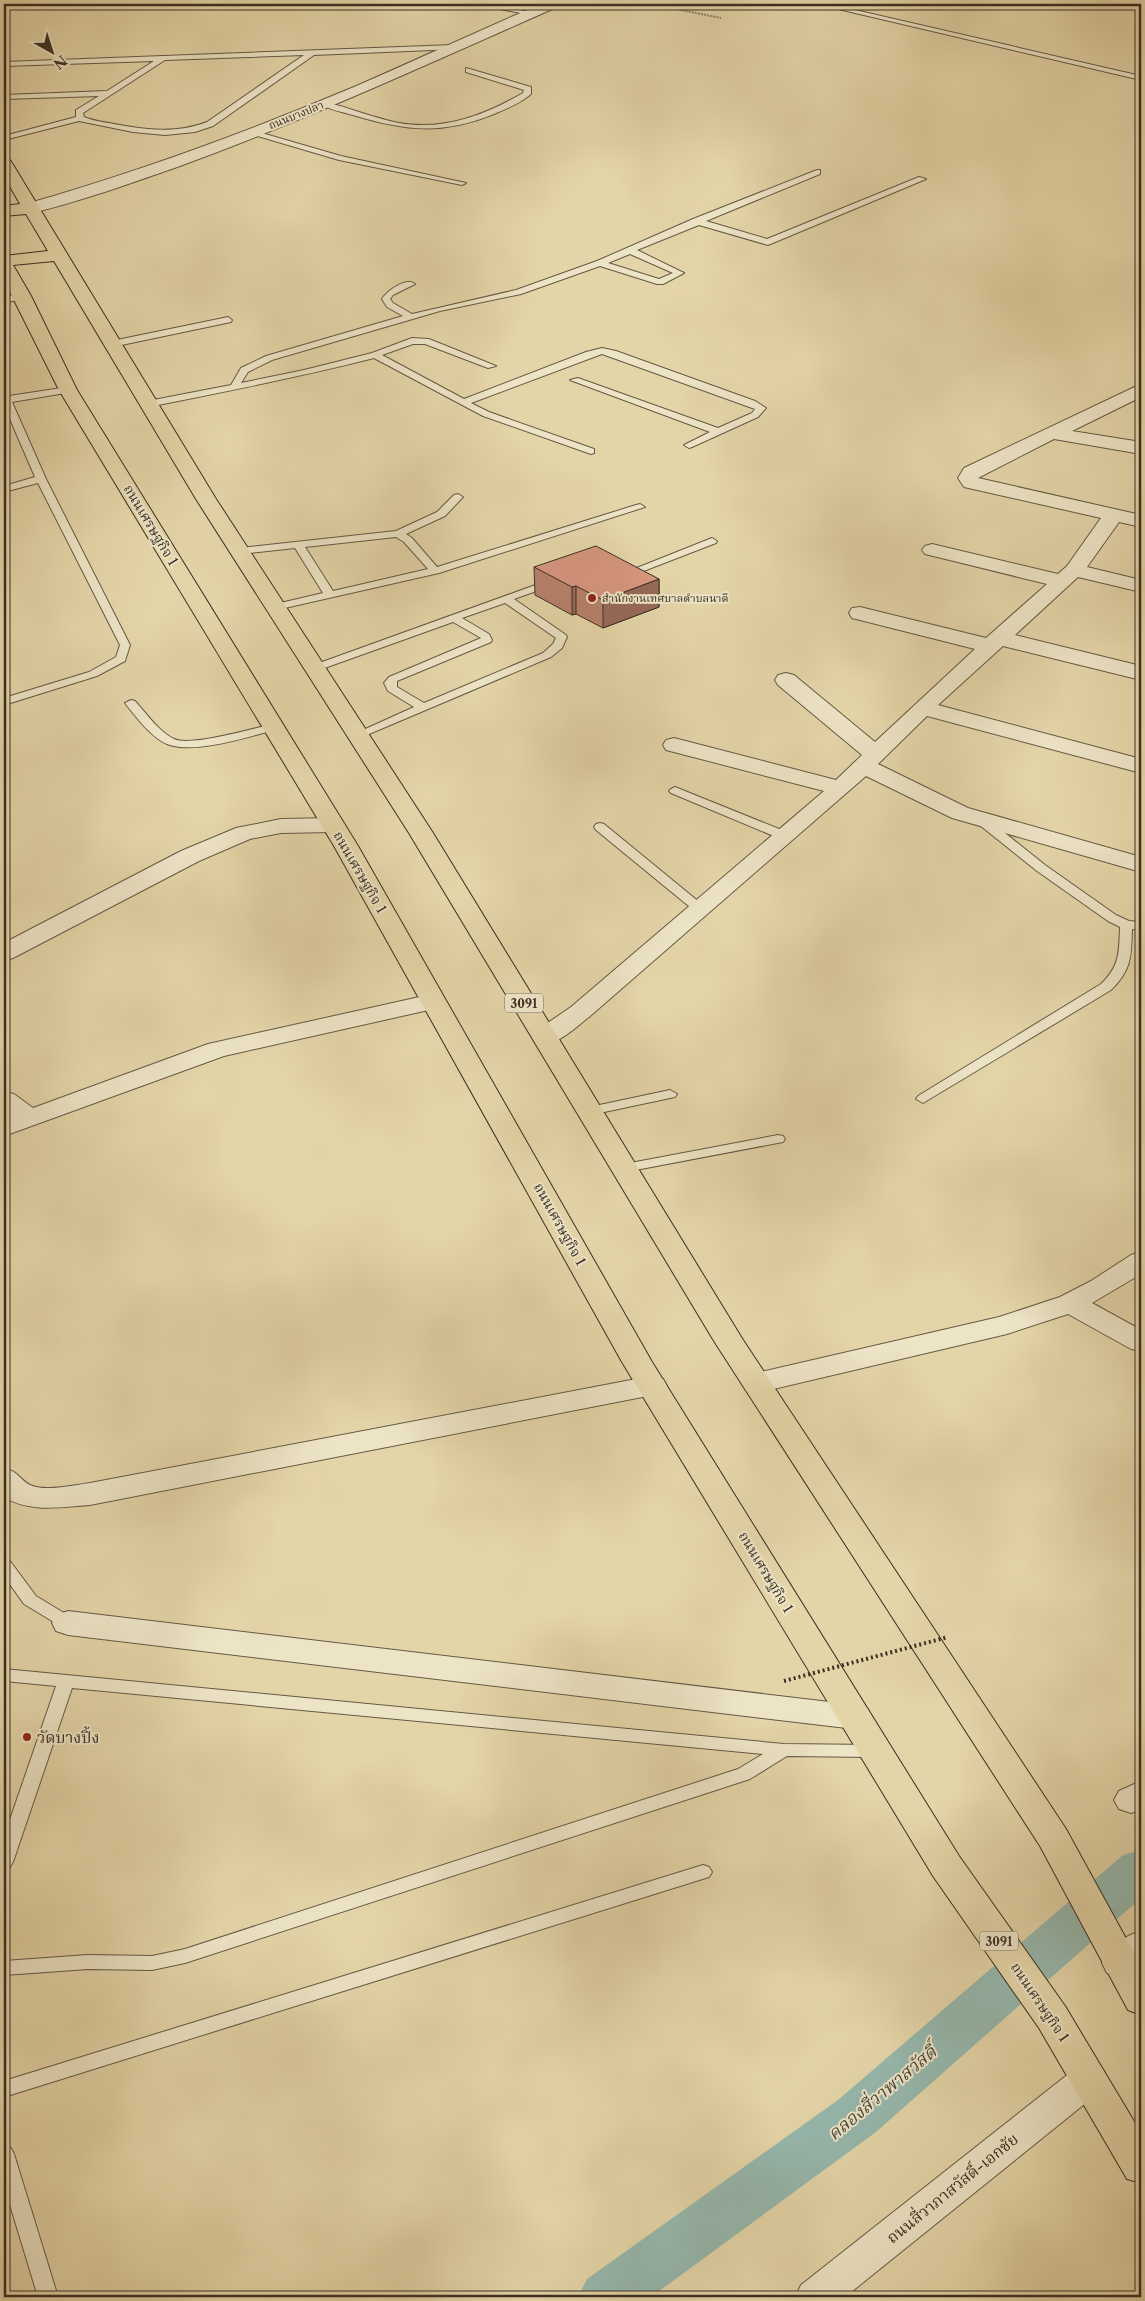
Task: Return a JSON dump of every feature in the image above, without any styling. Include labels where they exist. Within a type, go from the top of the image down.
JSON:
[{"type":"main road","name":"3091","points":[[4,164],[148,404],[421,833],[729,1341],[1053,1838],[1125,1953],[1141,2000]]},
{"type":"main road","points":[[4,211],[32,208]]},
{"type":"main road","points":[[4,263],[58,255]]},
{"type":"main road","name":"ถนนเศรษฐกิจ 1","points":[[4,263],[13,298],[333,825],[652,1386],[946,1866],[1052,2017],[1141,2168]]},
{"type":"street","name":"ถนนบางปลา","points":[[32,208],[104,187],[254,132],[325,104],[552,4]]},
{"type":"street","points":[[1141,390],[971,472],[968,478],[970,483],[1141,521]]},
{"type":"street","points":[[1052,433],[1141,448]]},
{"type":"street","points":[[545,1037],[580,1012],[841,788],[922,708],[1068,575],[1114,515]]},
{"type":"street","points":[[932,550],[1068,575],[1141,586]]},
{"type":"street","points":[[860,613],[1141,673]]},
{"type":"street","points":[[786,680],[869,760],[952,810],[1141,865]]},
{"type":"street","points":[[922,708],[1141,766]]},
{"type":"street","points":[[674,745],[841,788]]},
{"type":"street","points":[[4,953],[190,856],[244,834],[282,826],[333,825]]},
{"type":"street","points":[[4,1128],[177,1063],[217,1050],[433,1002]]},
{"type":"street","points":[[4,1100],[30,1118]]},
{"type":"street","points":[[757,1383],[1007,1325],[1070,1303],[1101,1287],[1141,1261]]},
{"type":"street","points":[[1070,1303],[1141,1342]]},
{"type":"street","points":[[4,1478],[8,1485],[20,1495],[46,1498],[90,1494],[652,1386]]},
{"type":"street","points":[[68,1623],[689,1696],[855,1718]]},
{"type":"street","name":"ถนนสี่วาภาสวัสดิ์-เอกชัย","points":[[815,2297],[1089,2079]]},
{"type":"lane","points":[[478,4],[531,13]]},
{"type":"lane","points":[[821,4],[1141,78]]},
{"type":"lane","points":[[4,64],[454,47]]},
{"type":"lane","points":[[4,138],[80,118],[87,121],[158,132],[182,133],[197,130],[210,124],[314,51]]},
{"type":"lane","points":[[80,118],[79,112],[166,57]]},
{"type":"lane","points":[[325,104],[400,126],[433,127],[451,126],[486,114],[527,94],[528,89],[469,70]]},
{"type":"lane","points":[[4,97],[108,93]]},
{"type":"lane","points":[[4,102],[20,96]]},
{"type":"lane","points":[[254,132],[339,158],[462,183]]},
{"type":"lane","points":[[234,387],[244,370],[268,358],[411,317],[518,292],[600,263],[696,221],[817,172]]},
{"type":"lane","points":[[696,221],[768,242],[922,178]]},
{"type":"lane","points":[[600,263],[660,282],[680,274],[629,250]]},
{"type":"lane","points":[[411,284],[390,293],[386,299],[390,305],[411,317]]},
{"type":"lane","points":[[112,344],[228,320]]},
{"type":"lane","points":[[148,404],[304,373],[375,355],[412,341],[426,340],[491,366]]},
{"type":"lane","points":[[462,403],[589,354],[602,351],[623,356],[752,402],[761,408],[755,414],[689,445]]},
{"type":"lane","points":[[375,355],[462,403],[486,414],[592,451]]},
{"type":"lane","points":[[574,380],[719,432]]},
{"type":"lane","points":[[4,702],[93,674],[120,659],[125,645],[41,479],[4,398],[68,390]]},
{"type":"lane","points":[[4,489],[41,479]]},
{"type":"lane","points":[[240,551],[398,534],[441,514],[458,497]]},
{"type":"lane","points":[[276,607],[436,571],[640,507]]},
{"type":"lane","points":[[398,534],[408,540],[436,571]]},
{"type":"lane","points":[[641,584],[620,574],[712,541]]},
{"type":"lane","points":[[298,545],[330,595]]},
{"type":"lane","points":[[315,668],[562,579]]},
{"type":"lane","points":[[358,735],[547,655],[558,646],[562,637],[506,599]]},
{"type":"lane","points":[[424,708],[392,689],[390,683],[393,679],[487,640],[485,636],[454,618]]},
{"type":"lane","points":[[131,703],[170,742],[180,744],[197,743],[274,727]]},
{"type":"lane","points":[[675,791],[785,836]]},
{"type":"lane","points":[[981,820],[1041,868],[1112,918],[1126,925],[1141,926]]},
{"type":"lane","points":[[600,827],[700,909]]},
{"type":"lane","points":[[923,1099],[1106,987],[1115,978],[1125,959],[1126,925]]},
{"type":"lane","points":[[590,1111],[670,1094]]},
{"type":"lane","points":[[625,1168],[778,1139]]},
{"type":"lane","points":[[4,1565],[30,1600],[68,1623]]},
{"type":"lane","points":[[4,1675],[784,1750],[875,1751]]},
{"type":"lane","points":[[4,1862],[66,1680]]},
{"type":"lane","points":[[4,1972],[88,1962],[152,1963],[184,1956],[744,1774],[784,1750]]},
{"type":"lane","points":[[4,2090],[703,1872]]},
{"type":"lane","points":[[4,2154],[48,2297]]},
{"type":"path","points":[[651,4],[722,18]]},
{"type":"path","points":[[784,1681],[948,1637]]},
{"type":"building","points":[[596,546],[659,579],[603,600],[576,586],[572,587],[534,567]]},
{"type":"waterway","name":"คลองสี่วาพาสวัสดิ์","points":[[607,2297],[857,2116],[1141,1869]]},
{"type":"place","name":"สำนักงานเทศบาลตำบลนาดี","points":[[592,598]]},
{"type":"place","name":"วัดบางปิ้ง","points":[[27,1737]]}]
